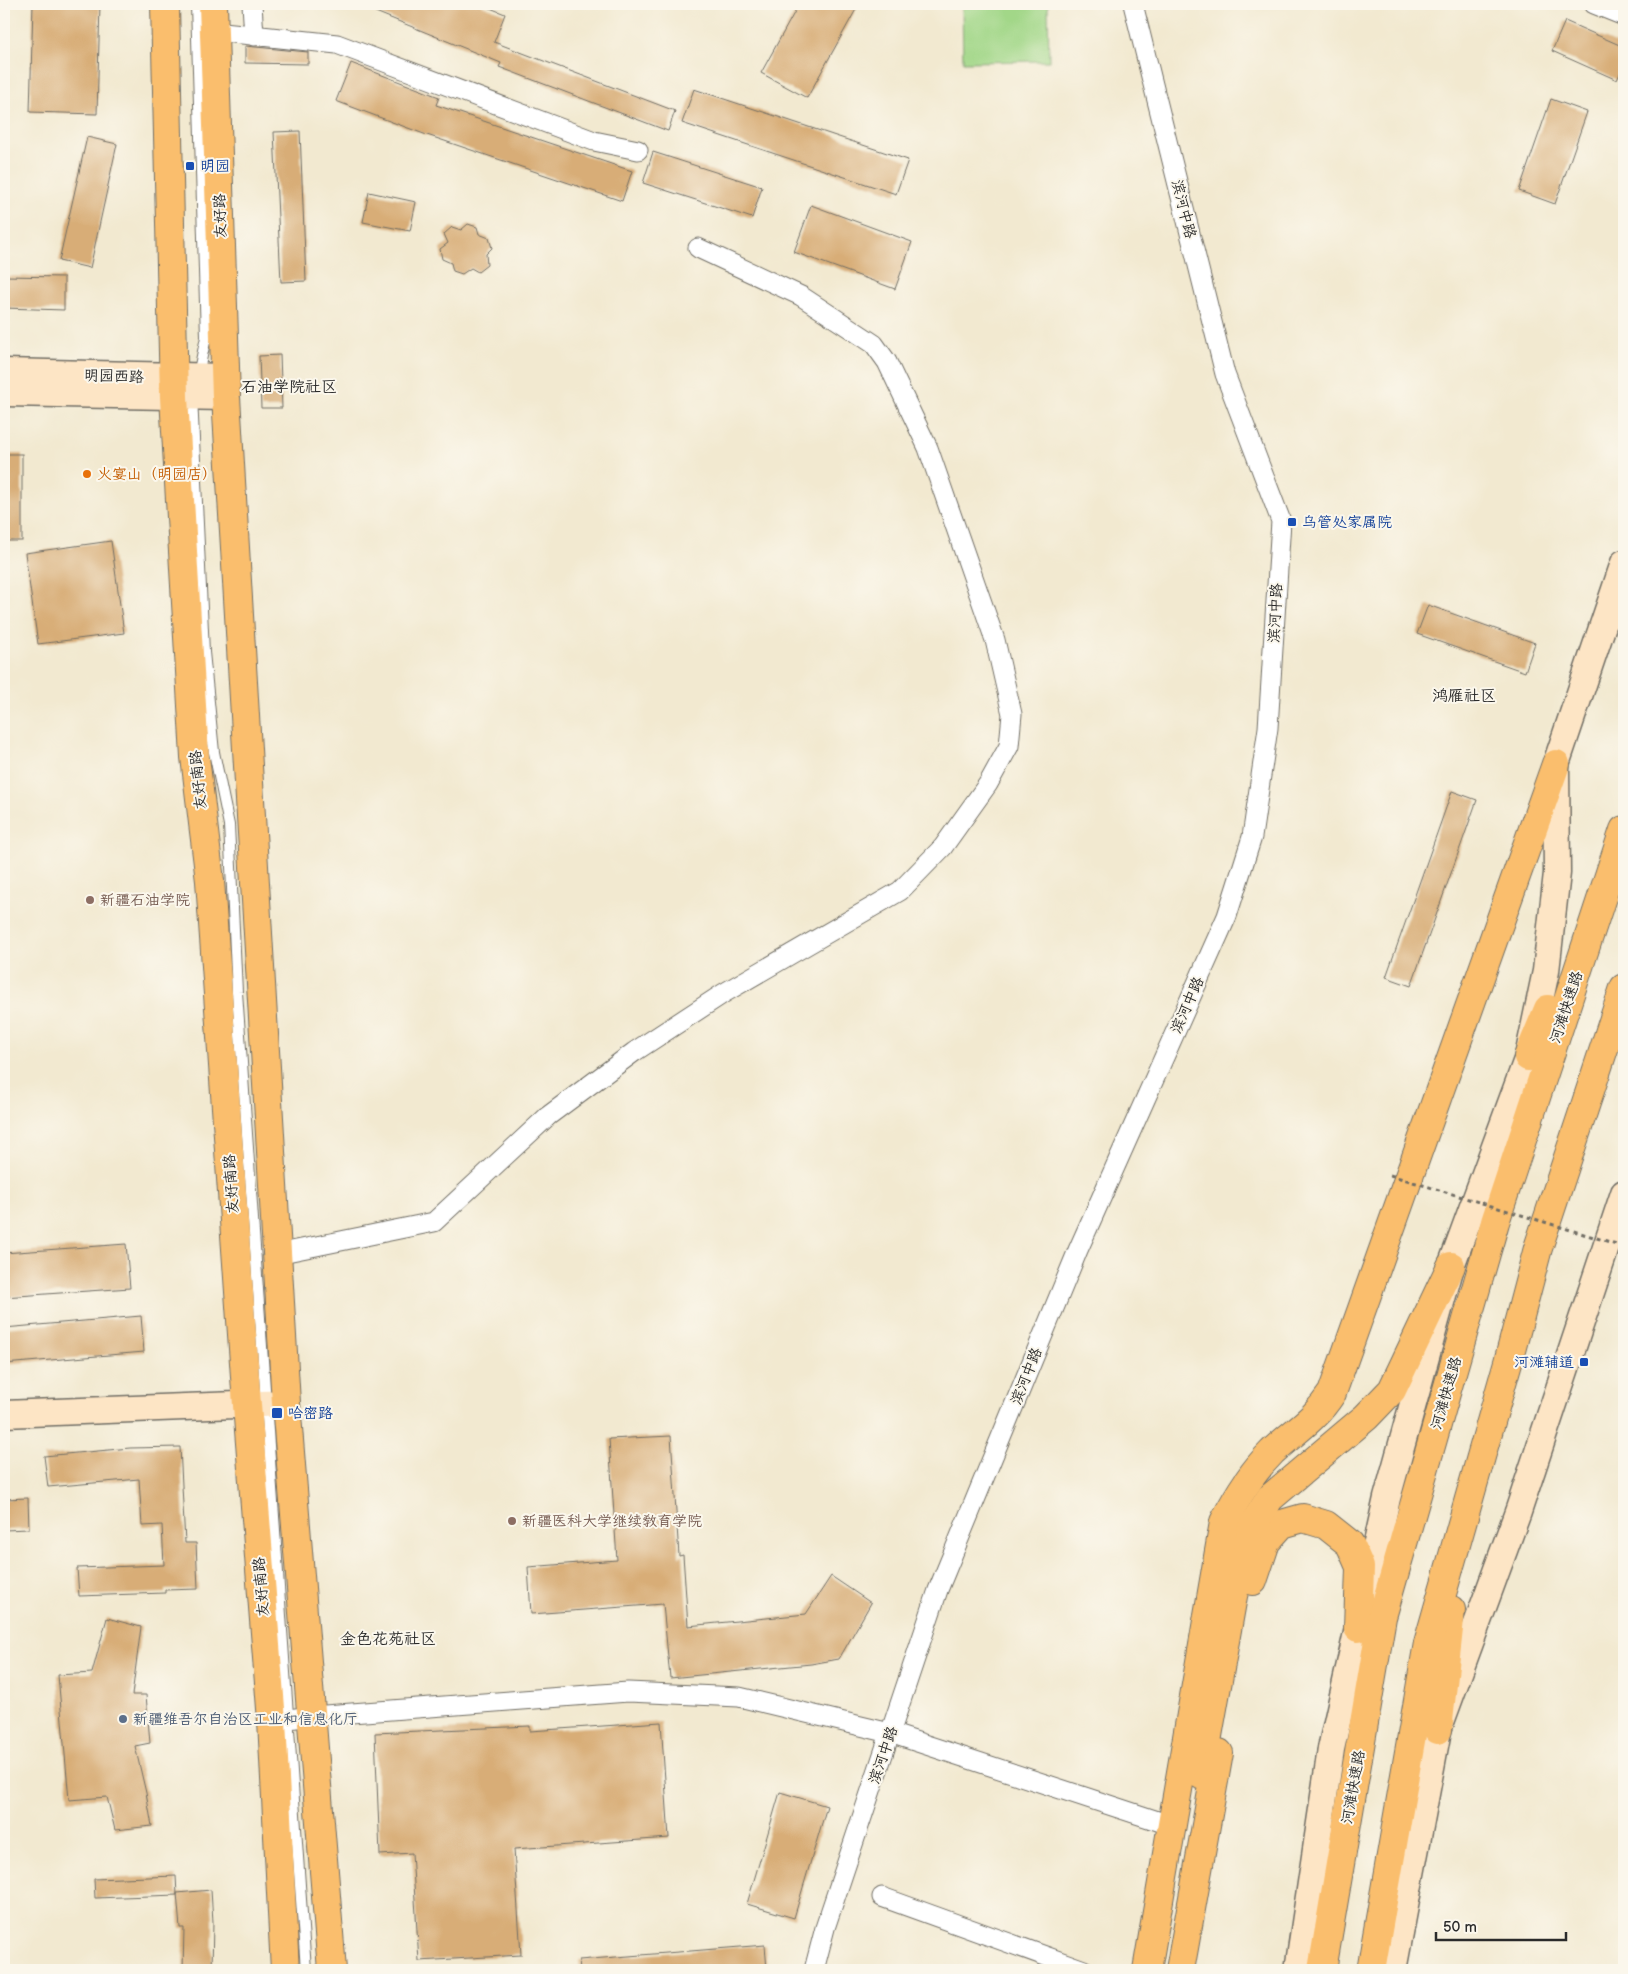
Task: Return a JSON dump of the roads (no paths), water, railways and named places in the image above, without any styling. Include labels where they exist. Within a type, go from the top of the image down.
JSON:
[{"type":"main road","points":[[165,4],[186,383]]},
{"type":"main road","name":"友好路","points":[[213,4],[226,387]]},
{"type":"main road","name":"友好南路","points":[[186,383],[195,757],[267,1404],[291,1719],[332,1970]]},
{"type":"main road","name":"友好南路","points":[[226,387],[277,1254],[267,1404],[291,1719],[285,1970]]},
{"type":"main road","points":[[1147,1970],[1224,1522],[1235,1499],[1252,1474],[1272,1452],[1309,1423],[1322,1409],[1332,1393],[1556,764]]},
{"type":"main road","name":"河滩快速路","points":[[1322,1970],[1382,1617],[1495,1222],[1624,830]]},
{"type":"main road","points":[[1528,1057],[1555,994],[1602,898]]},
{"type":"main road","points":[[1438,1730],[1449,1626],[1468,1502],[1538,1248],[1617,1021],[1624,988]]},
{"type":"main road","points":[[1180,1970],[1241,1594],[1249,1531],[1270,1498],[1366,1417],[1392,1390],[1451,1266]]},
{"type":"main road","points":[[1388,1969],[1428,1643],[1501,1385]]},
{"type":"main road","points":[[1166,1970],[1241,1594],[1266,1542],[1282,1524],[1303,1518],[1326,1525],[1350,1544],[1360,1567],[1358,1628]]},
{"type":"street","points":[[252,4],[254,36]]},
{"type":"street","name":"滨河中路","points":[[814,1970],[825,1928],[938,1590],[1074,1259],[1227,916],[1252,837],[1268,728],[1281,521],[1226,374],[1133,4]]},
{"type":"street","points":[[1594,4],[1624,16]]},
{"type":"street","points":[[214,31],[337,44],[594,141],[638,150]]},
{"type":"street","points":[[277,1254],[434,1222],[548,1116],[634,1052],[724,993],[900,891],[943,847],[988,784],[1009,746],[1012,714],[995,640],[928,448],[887,362],[874,344],[801,296],[698,248]]},
{"type":"street","name":"明园西路","points":[[4,372],[186,383]]},
{"type":"street","name":"明园西路","points":[[4,393],[186,383]]},
{"type":"street","points":[[186,383],[226,387]]},
{"type":"street","points":[[1298,1970],[1331,1749],[1387,1498],[1451,1266],[1528,1057],[1546,971],[1557,873],[1556,764],[1624,563]]},
{"type":"street","points":[[1388,1969],[1438,1730],[1518,1512],[1624,1193]]},
{"type":"street","points":[[4,1414],[267,1404]]},
{"type":"street","points":[[291,1719],[628,1692],[739,1697],[890,1733],[1173,1826]]},
{"type":"street","points":[[882,1896],[1084,1970]]},
{"type":"lane","points":[[173,4],[180,318],[184,343]]},
{"type":"lane","points":[[186,383],[206,337],[196,4]]},
{"type":"lane","points":[[291,1719],[306,1970]]},
{"type":"place","name":"明园","points":[[190,166]]},
{"type":"place","name":"火宴山（明园店）","points":[[87,474]]},
{"type":"place","name":"乌管处家属院","points":[[1292,522]]},
{"type":"place","name":"新疆石油学院","points":[[90,900]]},
{"type":"place","name":"河滩辅道","points":[[1584,1362]]},
{"type":"place","name":"哈密路","points":[[277,1413]]},
{"type":"place","name":"新疆医科大学继续教育学院","points":[[512,1521]]},
{"type":"place","name":"新疆维吾尔自治区工业和信息化厅","points":[[123,1719]]},
{"type":"district","name":"石油学院社区","points":[[289,386]]},
{"type":"district","name":"鸿雁社区","points":[[1464,695]]},
{"type":"district","name":"金色花苑社区","points":[[388,1638]]}]
